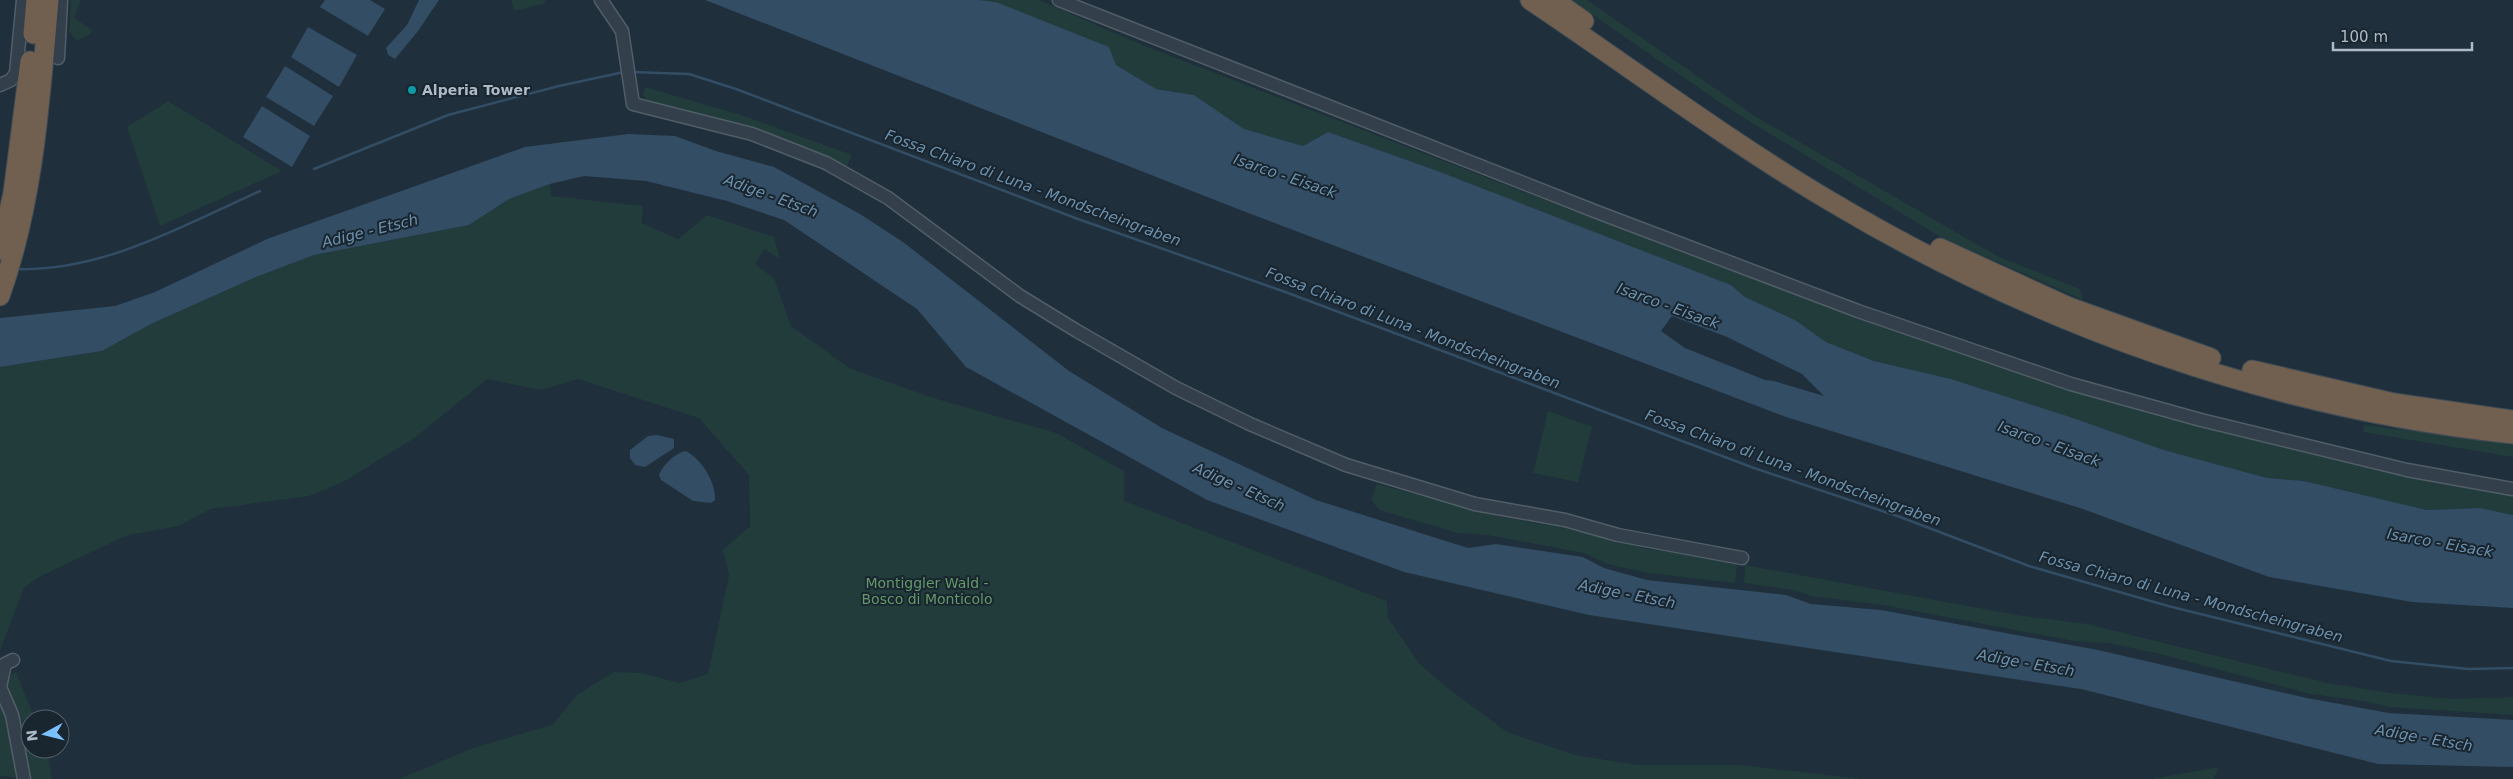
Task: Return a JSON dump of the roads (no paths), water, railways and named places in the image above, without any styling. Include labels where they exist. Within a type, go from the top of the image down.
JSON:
[{"type":"highway","points":[[0,250],[19,156],[36,0]]},
{"type":"highway","points":[[0,296],[17,236],[30,173],[49,0]]},
{"type":"highway","points":[[1530,0],[1718,129],[1828,200],[1909,246],[2001,292],[2127,344],[2254,384],[2389,416],[2513,434]]},
{"type":"highway","points":[[1554,0],[1722,116],[1835,189],[1961,258],[2069,307],[2133,332],[2261,373],[2394,403],[2513,420]]},
{"type":"street","points":[[0,85],[11,80],[16,73],[23,0]]},
{"type":"street","points":[[58,58],[62,0]]},
{"type":"street","points":[[601,0],[622,30],[632,104],[752,134],[826,163],[888,198],[1020,296],[1076,331],[1176,388],[1250,424],[1346,465],[1475,504],[1565,520],[1618,535],[1742,558]]},
{"type":"street","points":[[1059,0],[1616,219],[1858,311],[2071,384],[2201,420],[2407,470],[2513,488]]},
{"type":"street","points":[[13,660],[5,664],[0,687],[12,715],[24,779]]},
{"type":"water","points":[[325,0],[370,0],[385,9],[368,36],[320,7]]},
{"type":"water","points":[[419,0],[439,0],[418,31],[395,59],[388,55],[386,48],[407,25]]},
{"type":"water","name":"Isarco - Eisack","points":[[705,0],[979,0],[996,2],[1109,47],[1116,65],[1156,89],[1194,95],[1244,129],[1303,146],[1328,132],[1435,170],[1731,285],[1745,297],[1795,320],[1826,342],[1874,361],[1951,379],[2070,417],[2164,450],[2267,478],[2304,481],[2427,510],[2480,508],[2513,515],[2513,608],[2412,602],[2269,577],[2080,508],[1786,417],[1243,211]],"holes":[[[1672,316],[1727,337],[1802,374],[1824,396],[1765,380],[1685,348],[1661,331]]]},
{"type":"water","points":[[308,27],[357,55],[339,87],[291,57]]},
{"type":"water","points":[[285,66],[333,96],[314,126],[266,97]]},
{"type":"water","points":[[262,106],[310,136],[292,167],[243,137]]},
{"type":"water","name":"Adige - Etsch","points":[[628,134],[675,136],[716,151],[774,167],[860,214],[903,242],[1069,371],[1162,428],[1316,500],[1468,548],[1496,544],[1583,557],[1604,568],[1647,580],[1786,595],[1811,604],[1881,610],[2098,650],[2307,698],[2389,713],[2513,720],[2513,767],[2378,764],[2081,689],[1589,615],[1404,572],[1207,500],[966,367],[917,309],[784,220],[727,201],[646,181],[584,176],[550,184],[509,199],[469,225],[314,255],[256,277],[151,324],[102,351],[0,367],[0,318],[115,306],[155,292],[267,239],[525,147]]},
{"type":"water","points":[[657,435],[674,439],[674,448],[645,467],[635,465],[630,458],[630,450],[648,436]]},
{"type":"water","points":[[686,451],[707,472],[715,493],[715,500],[711,503],[693,501],[661,480],[659,475],[666,464],[678,454]]},
{"type":"waterway","name":"Fossa Chiaro di Luna - Mondscheingraben","points":[[314,169],[448,115],[559,86],[624,72]]},
{"type":"waterway","name":"Fossa Chiaro di Luna - Mondscheingraben","points":[[632,72],[689,74],[736,89],[1078,219],[1288,293],[1754,468],[1900,517],[2029,566],[2168,606],[2391,661],[2468,669],[2513,668]]},
{"type":"waterway","name":"Fossa Chiaro di Luna - Mondscheingraben","points":[[16,269],[48,268],[80,263],[111,255],[142,244],[260,191]]},
{"type":"place","name":"Alperia Tower","points":[[412,90]]},
{"type":"park label","name":"Montiggler Wald - Bosco di Monticolo","points":[[927,592]]}]
